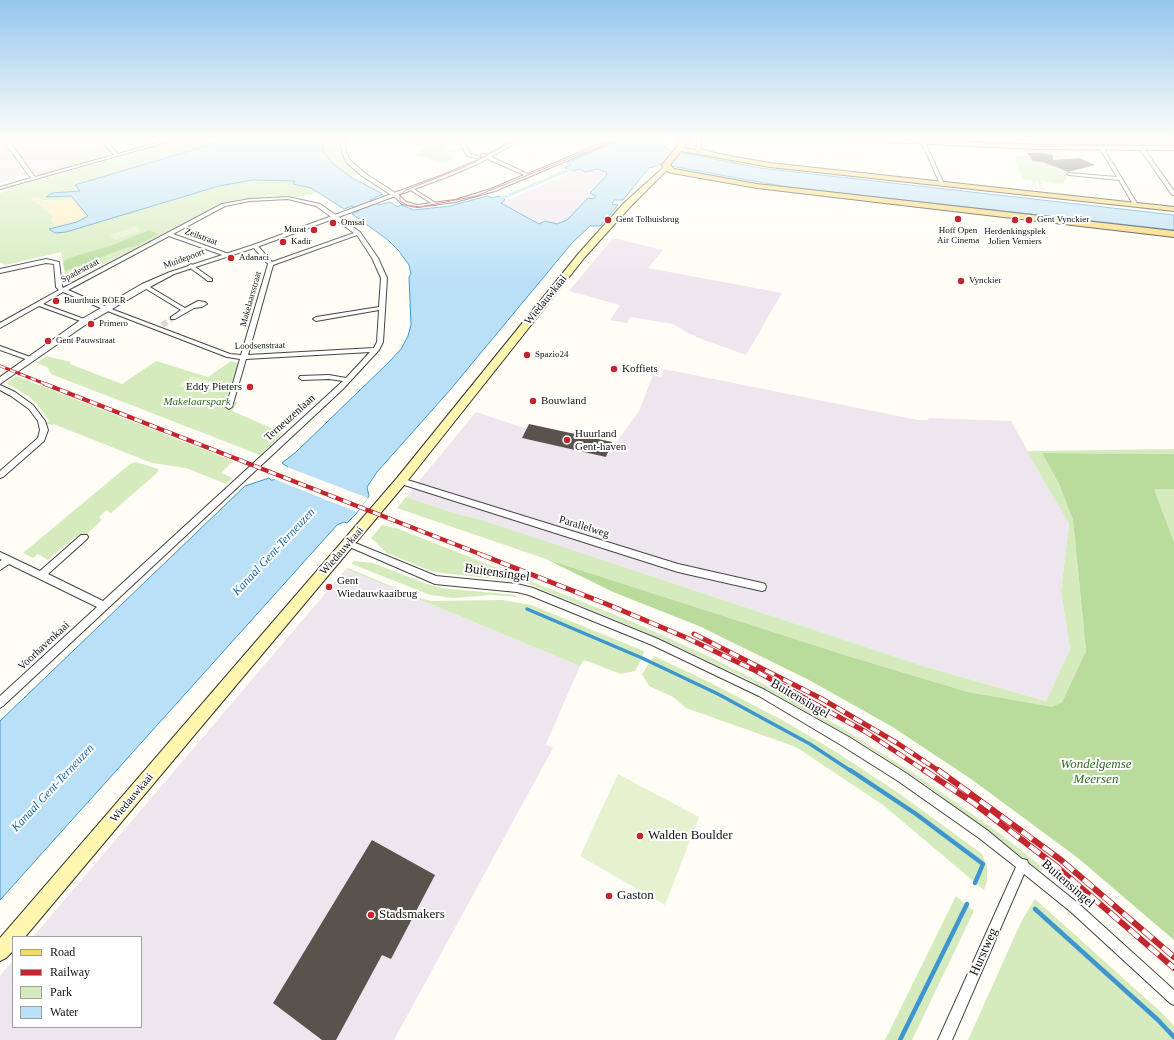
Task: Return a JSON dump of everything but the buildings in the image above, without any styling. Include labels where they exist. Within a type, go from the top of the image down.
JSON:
[{"type":"main road","name":"Wiedauwkaai","points":[[14,936],[401,482],[582,255],[645,187]]},
{"type":"main road","points":[[759,187],[1174,234]]},
{"type":"main road","points":[[965,187],[1174,209]]},
{"type":"main road","name":"Wiedauwkaai","points":[[0,952],[12,938]]},
{"type":"street","points":[[380,187],[411,206],[435,204],[475,196],[501,187]]},
{"type":"street","points":[[392,195],[412,187]]},
{"type":"street","points":[[392,195],[415,187]]},
{"type":"street","points":[[1125,187],[1136,205]]},
{"type":"street","points":[[413,190],[435,204]]},
{"type":"street","name":"Muidepoort","points":[[0,381],[85,321],[145,286],[172,273],[255,246],[392,195]]},
{"type":"street","name":"Spadestraat","points":[[0,326],[63,290],[217,208],[257,199],[277,198],[299,200],[318,205],[336,216]]},
{"type":"street","name":"Terneuzenlaan","points":[[104,606],[348,380],[376,350],[380,342],[384,278],[375,258],[358,233],[336,216]]},
{"type":"street","points":[[271,264],[358,233]]},
{"type":"street","name":"Zeilstraat","points":[[169,234],[227,255]]},
{"type":"street","name":"Makelaarsstraat","points":[[229,407],[271,264],[255,246]]},
{"type":"street","points":[[0,271],[46,261],[57,263],[59,287],[63,290]]},
{"type":"street","points":[[191,266],[210,280]]},
{"type":"street","points":[[145,286],[185,310]]},
{"type":"street","name":"Loodsenstraat","points":[[63,290],[106,308],[160,327],[229,356],[244,357],[376,350]]},
{"type":"street","points":[[39,304],[85,321]]},
{"type":"street","points":[[173,318],[194,306]]},
{"type":"street","points":[[316,319],[383,308]]},
{"type":"street","points":[[0,348],[31,359]]},
{"type":"street","points":[[302,378],[348,380]]},
{"type":"street","points":[[0,387],[31,407],[42,426],[43,434],[41,439],[0,475]]},
{"type":"street","name":"Parallelweg","points":[[401,482],[678,568],[762,587]]},
{"type":"street","points":[[42,574],[84,537]]},
{"type":"street","name":"Buitensingel","points":[[348,543],[435,580],[516,588],[530,591],[695,660],[762,693],[845,741],[902,777],[983,834],[1023,864],[1075,908],[1174,998]]},
{"type":"street","points":[[0,555],[42,574],[104,606]]},
{"type":"street","points":[[0,566],[9,559]]},
{"type":"street","name":"Voorhavenkaai","points":[[0,703],[104,606]]},
{"type":"street","name":"Hurstweg","points":[[945,1040],[1023,864]]},
{"type":"shaded area","points":[[539,187],[597,187],[591,193],[597,195],[593,199],[588,199],[567,220],[557,224],[546,221],[539,224],[501,203]]},
{"type":"shaded area","points":[[613,238],[663,250],[648,268],[782,293],[746,355],[696,337],[673,324],[630,317],[627,323],[610,320],[620,305],[569,291]]},
{"type":"shaded area","points":[[664,369],[918,420],[929,420],[928,418],[1011,421],[1069,524],[1061,591],[1070,649],[1046,701],[923,666],[482,520],[454,513],[406,497],[476,412],[527,429],[523,438],[606,457],[639,411],[653,375],[661,377]]},
{"type":"shaded area","points":[[346,569],[580,666],[546,744],[553,748],[394,1040],[0,1040],[0,976],[12,961],[12,1028],[142,1028],[142,936],[34,936]]},
{"type":"green space","points":[[17,187],[77,187],[80,191],[52,193],[46,197],[72,197],[62,201],[42,200],[36,202],[53,216],[51,219],[55,227],[49,229],[55,233],[66,232],[192,192],[218,187],[308,187],[319,193],[297,197],[272,195],[225,202],[71,281],[66,280],[61,252],[6,265],[0,263],[0,193]]},
{"type":"green space","points":[[136,226],[141,231],[114,240],[110,235]]},
{"type":"green space","points":[[149,230],[158,234],[134,247],[128,247],[65,271],[63,262],[69,258],[113,245]]},
{"type":"green space","name":"Makelaarspark","points":[[46,356],[71,362],[70,364],[122,384],[156,361],[208,377],[231,361],[238,363],[225,403],[238,402],[232,411],[283,433],[260,455],[51,374],[47,367],[37,363]]},
{"type":"green space","points":[[16,376],[233,461],[221,473],[233,478],[226,484],[186,468],[152,463],[56,425],[46,424],[45,423],[49,421],[37,404],[25,394],[7,383]]},
{"type":"green space","points":[[192,376],[217,384],[205,394],[179,386]]},
{"type":"green space","points":[[1174,449],[1174,454],[1042,453],[1059,484],[1073,520],[1086,651],[1062,702],[1052,708],[968,692],[848,656],[546,559],[397,508],[406,497],[454,513],[482,520],[923,666],[1046,701],[1070,649],[1061,591],[1069,524],[1027,451]]},
{"type":"green space","name":"Wondelgemse Meersen","points":[[1042,453],[1174,454],[1174,489],[1154,489],[1174,542],[1174,940],[1078,858],[971,779],[891,726],[809,680],[699,626],[613,592],[546,559],[848,656],[968,692],[1052,707],[1062,702],[1086,651],[1073,520],[1059,484]]},
{"type":"green space","points":[[136,462],[158,469],[158,472],[111,513],[106,510],[99,517],[102,520],[81,539],[75,537],[48,560],[38,554],[33,558],[23,553],[130,464]]},
{"type":"green space","points":[[1154,489],[1174,489],[1174,542]]},
{"type":"green space","points":[[382,525],[399,529],[633,622],[710,657],[775,690],[837,725],[915,774],[999,833],[1046,870],[1039,870],[925,784],[862,743],[751,681],[659,638],[524,582],[433,572],[387,553],[371,538]]},
{"type":"green space","points":[[353,561],[373,563],[441,588],[516,595],[516,597],[492,595],[453,598],[430,595],[352,564]]},
{"type":"green space","points":[[348,568],[419,598],[432,601],[502,600],[531,605],[644,651],[642,658],[635,671],[621,674],[584,660],[580,666],[346,569]]},
{"type":"green space","points":[[654,656],[705,680],[782,720],[833,750],[900,794],[982,854],[987,867],[987,881],[984,890],[883,805],[796,747],[686,708],[673,697],[649,686],[642,674]]},
{"type":"green space","name":"Walden Boulder","points":[[618,774],[699,817],[665,905],[580,856]]},
{"type":"green space","points":[[956,896],[974,911],[912,1040],[885,1040]]},
{"type":"green space","points":[[1035,899],[1162,1013],[1174,1026],[1174,1040],[968,1040],[1022,920]]},
{"type":"sand","points":[[34,197],[45,201],[57,202],[72,197],[88,216],[77,222],[55,227],[51,219],[53,216],[36,202],[30,200]]},
{"type":"water","points":[[76,187],[217,187],[66,232],[55,233],[49,229],[77,222],[88,216],[71,196],[46,197],[52,193],[80,191]]},
{"type":"water","name":"Kanaal Gent-Terneuzen","points":[[304,187],[369,187],[383,194],[370,200],[379,205],[390,202],[398,207],[401,205],[414,210],[450,206],[487,196],[493,198],[497,196],[505,200],[501,203],[539,224],[545,221],[557,224],[567,220],[588,198],[593,199],[596,196],[590,193],[596,187],[634,187],[623,200],[614,200],[612,204],[618,205],[600,226],[590,226],[572,243],[450,390],[377,472],[367,487],[369,496],[356,514],[347,523],[344,522],[337,525],[0,900],[0,721],[245,486],[269,478],[274,480],[288,467],[282,463],[296,452],[389,362],[401,349],[408,336],[411,325],[409,277],[411,274],[409,265],[399,251],[388,240],[352,214],[359,211],[352,206],[344,209],[311,188]]},
{"type":"water","points":[[784,187],[923,187],[1174,215],[1174,230]]},
{"type":"pier","points":[[287,467],[368,498],[357,512],[274,479]]},
{"type":"waterway","points":[[490,203],[529,187]]},
{"type":"waterway","points":[[527,609],[642,658],[718,694],[810,744],[851,771]]},
{"type":"waterway","points":[[850,770],[916,814],[983,864],[975,883]]},
{"type":"waterway","points":[[900,1040],[967,904]]},
{"type":"waterway","points":[[1035,909],[1158,1020],[1174,1037]]},
{"type":"tunnel","points":[[162,325],[173,318]]},
{"type":"tram line","points":[[415,187],[406,190],[400,195],[400,201],[407,205],[420,207],[476,196],[500,187]]},
{"type":"railway","points":[[0,366],[48,385]]},
{"type":"railway","points":[[45,384],[485,556]]},
{"type":"railway","points":[[482,555],[609,605],[687,638],[756,671],[866,732],[925,771]]},
{"type":"railway","points":[[694,634],[822,699],[897,743],[939,771]]},
{"type":"railway","points":[[924,770],[975,804],[1056,866],[1174,968]]},
{"type":"railway","points":[[938,770],[1061,860],[1174,957]]},
{"type":"place","name":"Hoff Open Air Cinema","points":[[958,219]]},
{"type":"place","name":"Gent Tolhuisbrug","points":[[608,220]]},
{"type":"place","name":"Herdenkingsplek Jolien Verniers","points":[[1015,220]]},
{"type":"place","name":"Gent Vynckier","points":[[1029,220]]},
{"type":"place","name":"Omsai","points":[[333,223]]},
{"type":"place","name":"Murat","points":[[314,230]]},
{"type":"place","name":"Kadir","points":[[283,242]]},
{"type":"place","name":"Adanaci","points":[[231,258]]},
{"type":"place","name":"Vynckier","points":[[961,281]]},
{"type":"place","name":"Buurthuis ROER","points":[[56,301]]},
{"type":"place","name":"Primero","points":[[91,324]]},
{"type":"place","name":"Gent Pauwstraat","points":[[48,341]]},
{"type":"place","name":"Spazio24","points":[[527,355]]},
{"type":"place","name":"Koffiets","points":[[614,369]]},
{"type":"place","name":"Eddy Pieters","points":[[250,387]]},
{"type":"place","name":"Bouwland","points":[[533,401]]},
{"type":"place","name":"Huurland Gent-haven","points":[[567,440]]},
{"type":"place","name":"Gent Wiedauwkaaibrug","points":[[329,587]]},
{"type":"place","name":"Walden Boulder","points":[[640,836]]},
{"type":"place","name":"Gaston","points":[[609,896]]},
{"type":"place","name":"Stadsmakers","points":[[371,915]]}]
